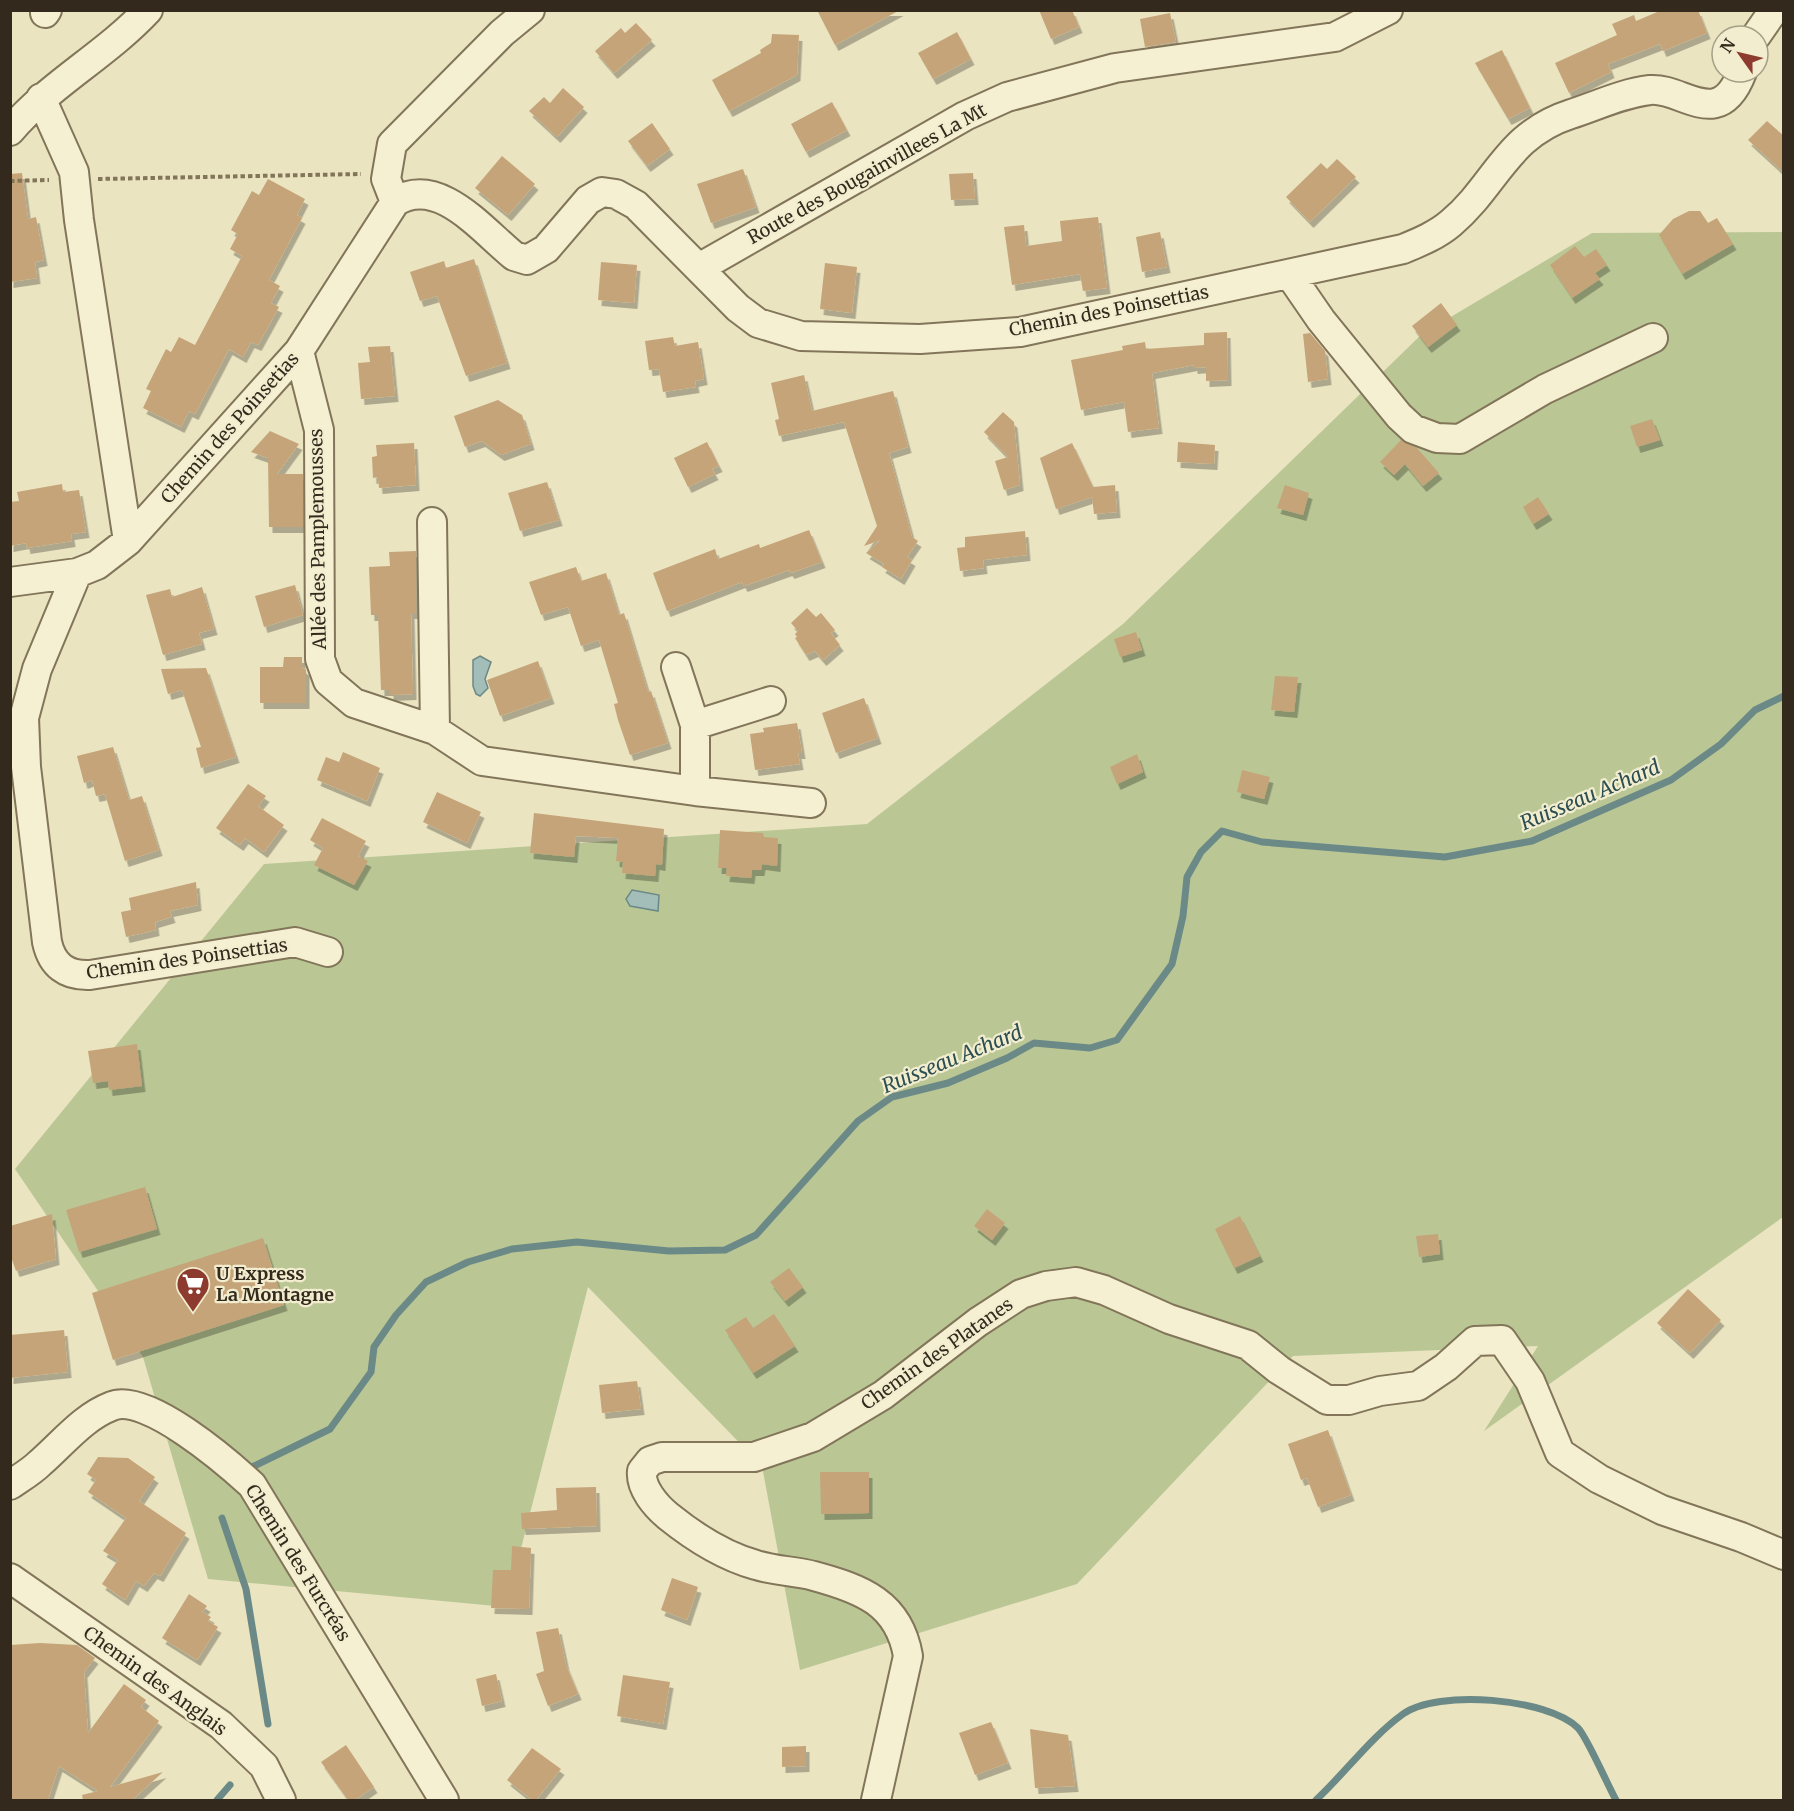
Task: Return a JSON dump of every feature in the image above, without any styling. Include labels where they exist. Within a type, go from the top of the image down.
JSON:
[{"type":"street","points":[[10,131],[41,98],[128,31],[148,10]]},
{"type":"street","points":[[390,190],[392,144],[502,33],[530,10]]},
{"type":"street","name":"Route des Bougainvillees La Mt","points":[[699,268],[965,116],[1007,97],[1115,68],[1335,37],[1388,10]]},
{"type":"street","points":[[1764,24],[1774,10]]},
{"type":"street","name":"Chemin des Poinsettias","points":[[390,190],[407,194],[422,193],[449,201],[514,256],[527,260],[546,249],[588,200],[602,192],[616,194],[636,205],[738,308],[758,323],[778,331],[801,336],[920,339],[1020,332],[1382,255],[1424,241],[1453,221],[1509,153],[1549,121],[1644,91],[1660,91],[1702,104],[1717,103],[1730,92],[1735,84]]},
{"type":"street","points":[[41,98],[74,172],[79,220],[128,541]]},
{"type":"street","name":"Chemin des Poinsetias","points":[[10,582],[77,573],[97,565],[128,541],[298,351],[346,282],[390,190]]},
{"type":"street","points":[[1290,274],[1322,320],[1399,416],[1413,429],[1437,438],[1460,439],[1545,389],[1653,338]]},
{"type":"street","name":"Allée des Pamplemousses","points":[[298,351],[320,430],[320,659],[328,681],[354,703],[435,730],[482,761],[694,791],[811,803]]},
{"type":"street","points":[[432,522],[435,730]]},
{"type":"street","name":"Chemin des Poinsettias","points":[[77,573],[37,669],[24,718],[26,767],[47,942],[54,963],[71,974],[90,975],[295,942],[328,952]]},
{"type":"street","points":[[676,667],[695,725],[694,791]]},
{"type":"street","points":[[695,725],[771,701]]},
{"type":"street","name":"Chemin des Platanes","points":[[876,1800],[908,1656],[905,1636],[896,1619],[866,1595],[815,1576],[755,1565],[694,1538],[659,1509],[644,1486],[642,1471],[650,1461],[662,1457],[754,1457],[813,1437],[883,1395],[986,1317],[1021,1294],[1046,1286],[1076,1282],[1104,1290],[1169,1319],[1248,1345],[1279,1370],[1327,1400],[1349,1400],[1380,1391],[1418,1386],[1446,1367],[1475,1341],[1502,1340],[1530,1381],[1560,1453],[1599,1479],[1662,1510],[1742,1537],[1784,1555]]},
{"type":"street","name":"Chemin des Furcréas","points":[[10,1485],[38,1466],[92,1416],[115,1404],[137,1405],[218,1453],[252,1485],[444,1800]]},
{"type":"street","name":"Chemin des Anglais","points":[[10,1578],[220,1725],[264,1766],[281,1800]]},
{"type":"path","points":[[10,181],[373,174],[390,190]]},
{"type":"green space","points":[[1783,232],[1783,1217],[1484,1431],[1538,1346],[1293,1356],[1077,1584],[800,1670],[762,1466],[588,1287],[506,1607],[208,1579],[143,1357],[15,1169],[264,864],[867,824],[1123,624],[1422,334],[1592,233]]},
{"type":"water","points":[[480,656],[491,662],[485,679],[488,688],[480,696],[476,694],[473,686],[473,660]]},
{"type":"water","points":[[632,890],[659,895],[658,911],[630,906],[626,899]]},
{"type":"building","points":[[817,10],[900,10],[835,45]]},
{"type":"building","points":[[1039,10],[1072,10],[1079,27],[1051,39]]},
{"type":"building","points":[[1662,10],[1698,10],[1707,33],[1663,51],[1660,44],[1608,64],[1611,72],[1569,93],[1555,63],[1617,35],[1612,24],[1634,15],[1636,21]]},
{"type":"building","points":[[1170,13],[1176,42],[1145,47],[1140,19]]},
{"type":"building","points":[[636,23],[652,40],[614,73],[595,51],[621,28],[625,33]]},
{"type":"building","points":[[957,32],[971,59],[933,79],[918,53]]},
{"type":"building","points":[[772,34],[799,35],[797,75],[729,111],[712,80],[761,53],[760,50],[771,43]]},
{"type":"building","points":[[1502,50],[1530,108],[1508,119],[1475,63]]},
{"type":"building","points":[[563,88],[584,107],[557,137],[529,111],[544,97],[550,103]]},
{"type":"building","points":[[832,102],[847,130],[806,152],[791,124]]},
{"type":"building","points":[[1767,121],[1784,136],[1784,173],[1748,140]]},
{"type":"building","points":[[652,123],[670,149],[647,166],[628,141]]},
{"type":"building","points":[[502,156],[535,184],[508,215],[475,188]]},
{"type":"building","points":[[1337,159],[1356,177],[1310,222],[1286,197],[1321,163],[1327,169]]},
{"type":"building","points":[[743,169],[756,207],[711,223],[697,184]]},
{"type":"building","points":[[22,173],[28,219],[36,217],[44,260],[35,262],[37,278],[10,282],[10,174]]},
{"type":"building","points":[[973,173],[975,199],[951,200],[949,174]]},
{"type":"building","points":[[268,179],[305,199],[297,215],[302,218],[269,280],[280,286],[271,303],[279,307],[258,345],[251,342],[243,357],[229,349],[195,414],[189,411],[181,427],[143,408],[151,391],[146,389],[166,349],[171,352],[179,337],[195,345],[242,256],[230,249],[238,234],[231,230],[252,191],[259,195]]},
{"type":"building","points":[[1689,211],[1700,211],[1708,223],[1717,218],[1733,244],[1682,274],[1659,235],[1673,219]]},
{"type":"building","points":[[1098,217],[1107,288],[1083,291],[1080,274],[1012,285],[1004,227],[1024,225],[1026,246],[1062,241],[1060,221]]},
{"type":"building","points":[[1160,232],[1167,267],[1142,272],[1136,237]]},
{"type":"building","points":[[1575,246],[1584,257],[1596,249],[1607,265],[1595,273],[1600,279],[1572,298],[1550,265]]},
{"type":"building","points":[[474,259],[507,363],[466,376],[437,296],[420,301],[410,272],[444,261],[446,268]]},
{"type":"building","points":[[601,262],[637,265],[634,303],[598,300]]},
{"type":"building","points":[[825,263],[857,267],[852,313],[820,309]]},
{"type":"building","points":[[1441,303],[1457,325],[1428,347],[1412,326]]},
{"type":"building","points":[[1227,332],[1228,380],[1206,381],[1206,367],[1194,368],[1194,365],[1152,373],[1159,428],[1128,432],[1124,402],[1081,410],[1071,360],[1123,350],[1122,346],[1145,342],[1146,349],[1204,345],[1204,333]]},
{"type":"building","points":[[1310,333],[1325,351],[1328,379],[1308,382],[1303,334]]},
{"type":"building","points":[[673,337],[675,346],[698,342],[704,379],[695,381],[696,387],[663,392],[659,369],[649,370],[645,341]]},
{"type":"building","points":[[390,346],[395,396],[361,399],[358,363],[370,362],[368,347]]},
{"type":"building","points":[[804,375],[812,411],[893,391],[908,447],[889,453],[912,537],[918,541],[907,557],[912,560],[901,579],[882,567],[884,564],[866,553],[881,540],[864,546],[877,526],[844,422],[779,436],[775,420],[779,419],[771,383]]},
{"type":"building","points":[[498,400],[522,415],[531,444],[501,455],[482,441],[465,447],[454,416]]},
{"type":"building","points":[[1003,412],[1014,422],[1020,485],[1004,490],[995,461],[1008,457],[984,432]]},
{"type":"building","points":[[1652,419],[1660,440],[1637,447],[1630,426]]},
{"type":"building","points":[[270,431],[299,444],[277,474],[303,474],[303,527],[269,527],[268,458],[251,452]]},
{"type":"building","points":[[1401,440],[1417,448],[1439,473],[1423,486],[1405,464],[1394,475],[1380,462]]},
{"type":"building","points":[[707,442],[719,466],[712,469],[715,474],[688,487],[674,458]]},
{"type":"building","points":[[1178,442],[1215,445],[1214,464],[1177,462]]},
{"type":"building","points":[[414,443],[416,485],[379,488],[378,477],[373,478],[372,457],[377,456],[376,445]]},
{"type":"building","points":[[1072,443],[1093,487],[1115,485],[1117,512],[1094,514],[1092,497],[1056,509],[1040,458]]},
{"type":"building","points":[[547,482],[559,520],[520,531],[508,493]]},
{"type":"building","points":[[62,484],[63,492],[79,490],[86,532],[71,534],[72,541],[27,548],[26,543],[10,546],[10,502],[19,501],[17,492]]},
{"type":"building","points":[[1285,485],[1309,493],[1303,515],[1277,508]]},
{"type":"building","points":[[1538,497],[1549,514],[1533,524],[1523,507]]},
{"type":"building","points":[[809,530],[822,562],[791,573],[789,570],[744,586],[742,582],[667,611],[653,573],[715,549],[718,559],[759,544],[760,548]]},
{"type":"building","points":[[1025,531],[1027,555],[983,560],[984,568],[960,571],[957,548],[965,547],[965,537]]},
{"type":"building","points":[[416,551],[416,613],[411,613],[413,694],[390,695],[390,690],[381,690],[378,615],[371,615],[369,567],[390,566],[389,552]]},
{"type":"building","points":[[576,567],[581,581],[606,573],[619,615],[624,613],[648,692],[651,691],[668,743],[630,755],[618,720],[614,704],[618,703],[599,640],[581,646],[568,607],[541,615],[529,582]]},
{"type":"building","points":[[295,585],[303,615],[264,627],[255,596]]},
{"type":"building","points":[[202,587],[214,629],[199,633],[202,644],[163,655],[146,595],[170,589],[172,597]]},
{"type":"building","points":[[807,608],[816,617],[821,613],[835,630],[831,633],[840,645],[823,660],[815,651],[806,655],[795,638],[798,631],[791,623]]},
{"type":"building","points":[[1136,632],[1142,650],[1120,657],[1114,639]]},
{"type":"building","points":[[284,657],[302,657],[302,667],[306,670],[306,703],[260,703],[260,667],[283,667]]},
{"type":"building","points":[[538,661],[551,698],[500,716],[487,680]]},
{"type":"building","points":[[206,668],[236,757],[201,768],[196,748],[201,747],[182,690],[168,694],[161,669]]},
{"type":"building","points":[[1275,676],[1298,677],[1294,712],[1271,710]]},
{"type":"building","points":[[864,698],[878,738],[836,753],[822,713]]},
{"type":"building","points":[[797,723],[802,753],[798,753],[800,764],[755,770],[750,734],[764,732],[763,728]]},
{"type":"building","points":[[113,747],[129,800],[142,796],[159,850],[125,861],[105,794],[96,796],[92,780],[84,783],[77,756]]},
{"type":"building","points":[[343,752],[380,768],[367,801],[317,780],[326,757],[339,762]]},
{"type":"building","points":[[1137,754],[1143,772],[1117,784],[1110,767]]},
{"type":"building","points":[[1242,770],[1270,777],[1264,799],[1237,792]]},
{"type":"building","points":[[248,784],[266,796],[258,806],[284,825],[264,852],[245,838],[240,845],[216,828]]},
{"type":"building","points":[[437,792],[481,812],[467,843],[423,822]]},
{"type":"building","points":[[534,813],[664,829],[662,865],[656,864],[655,876],[622,873],[623,862],[616,861],[618,838],[576,836],[574,857],[530,853]]},
{"type":"building","points":[[322,818],[366,841],[358,856],[368,861],[354,885],[314,865],[323,848],[310,840]]},
{"type":"building","points":[[720,830],[763,833],[764,837],[778,838],[777,866],[762,864],[761,870],[752,870],[751,878],[726,876],[727,868],[718,868]]},
{"type":"building","points":[[196,882],[198,905],[170,911],[172,917],[155,922],[156,930],[126,937],[121,912],[131,910],[129,898]]},
{"type":"building","points":[[137,1044],[142,1086],[109,1090],[108,1081],[93,1083],[88,1051]]},
{"type":"building","points":[[145,1187],[157,1229],[79,1252],[66,1210]]},
{"type":"building","points":[[987,1209],[1005,1223],[992,1240],[974,1226]]},
{"type":"building","points":[[52,1214],[56,1259],[16,1271],[10,1254],[10,1226]]},
{"type":"building","points":[[1240,1216],[1260,1256],[1234,1268],[1215,1229]]},
{"type":"building","points":[[1438,1234],[1440,1254],[1419,1257],[1416,1236]]},
{"type":"building","points":[[263,1238],[284,1305],[113,1360],[92,1293]]},
{"type":"building","points":[[789,1268],[803,1287],[785,1301],[770,1282]]},
{"type":"building","points":[[1688,1289],[1721,1320],[1690,1353],[1657,1323]]},
{"type":"building","points":[[774,1314],[795,1346],[753,1373],[725,1330],[746,1317],[753,1328]]},
{"type":"building","points":[[64,1330],[68,1372],[10,1378],[10,1335]]},
{"type":"building","points":[[637,1381],[641,1409],[602,1413],[599,1385]]},
{"type":"building","points":[[1328,1430],[1351,1495],[1318,1507],[1307,1478],[1301,1480],[1288,1444]]},
{"type":"building","points":[[98,1457],[128,1458],[155,1477],[139,1501],[186,1533],[160,1576],[154,1573],[144,1586],[136,1581],[125,1600],[102,1584],[118,1560],[103,1551],[126,1518],[88,1492],[96,1480],[87,1474]]},
{"type":"building","points":[[820,1472],[869,1472],[869,1513],[821,1514]]},
{"type":"building","points":[[596,1487],[597,1526],[522,1529],[521,1513],[557,1510],[556,1488]]},
{"type":"building","points":[[512,1546],[531,1548],[529,1609],[491,1608],[493,1570],[511,1570]]},
{"type":"building","points":[[672,1578],[698,1587],[687,1620],[661,1610]]},
{"type":"building","points":[[189,1594],[207,1606],[202,1612],[211,1617],[208,1621],[218,1627],[197,1660],[162,1638]]},
{"type":"building","points":[[558,1628],[566,1665],[578,1694],[548,1706],[536,1674],[544,1671],[536,1632]]},
{"type":"building","points":[[40,1643],[77,1645],[95,1658],[84,1672],[88,1733],[124,1684],[146,1700],[141,1707],[159,1721],[110,1787],[163,1772],[132,1800],[83,1800],[82,1795],[98,1791],[59,1766],[48,1800],[10,1800],[10,1645]]},
{"type":"building","points":[[496,1674],[502,1701],[482,1706],[476,1679]]},
{"type":"building","points":[[623,1675],[670,1682],[663,1724],[617,1716]]},
{"type":"building","points":[[991,1722],[1008,1763],[975,1775],[959,1733]]},
{"type":"building","points":[[1030,1729],[1068,1735],[1075,1786],[1035,1788]]},
{"type":"building","points":[[346,1745],[374,1787],[355,1800],[348,1800],[321,1762]]},
{"type":"building","points":[[806,1746],[806,1766],[782,1767],[782,1747]]},
{"type":"building","points":[[532,1748],[561,1769],[536,1800],[532,1800],[507,1780]]},
{"type":"waterway","name":"Ruisseau Achard","points":[[252,1467],[330,1429],[371,1372],[374,1347],[396,1315],[426,1282],[468,1262],[512,1249],[577,1242],[669,1251],[725,1250],[756,1235],[858,1121],[892,1097],[948,1083],[1007,1058],[1034,1043],[1090,1048],[1117,1040],[1172,964],[1183,916],[1187,877],[1201,852],[1222,831],[1262,842],[1445,857],[1532,841],[1671,780],[1721,744],[1755,710],[1784,696]]},
{"type":"waterway","name":"Ruisseau Achard","points":[[222,1518],[246,1589],[268,1724]]},
{"type":"waterway","points":[[1316,1800],[1369,1744],[1403,1714],[1419,1706],[1440,1701],[1465,1700],[1492,1700],[1518,1704],[1563,1718],[1582,1733],[1616,1800]]},
{"type":"waterway","name":"Ruisseau Achard","points":[[217,1800],[230,1785]]},
{"type":"place","name":"U Express La Montagne","points":[[193,1313]]}]
